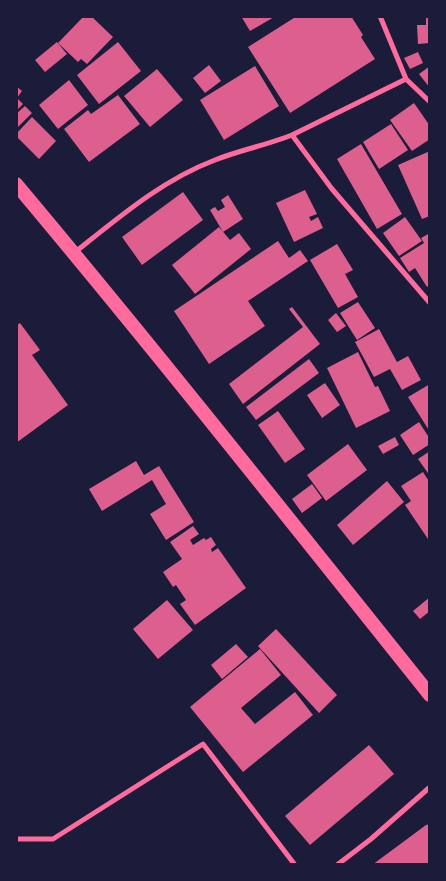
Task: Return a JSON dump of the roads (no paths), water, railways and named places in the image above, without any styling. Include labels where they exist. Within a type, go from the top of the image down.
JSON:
[{"type":"highway","points":[[16,184],[74,253],[430,695]]},
{"type":"street","points":[[380,16],[406,79],[430,102]]},
{"type":"street","points":[[74,253],[130,208],[170,181],[215,160],[292,135],[406,79]]},
{"type":"street","points":[[292,135],[332,188],[430,303]]},
{"type":"street","points":[[16,839],[53,839],[204,744],[295,865]]},
{"type":"street","points":[[337,865],[430,787]]}]
